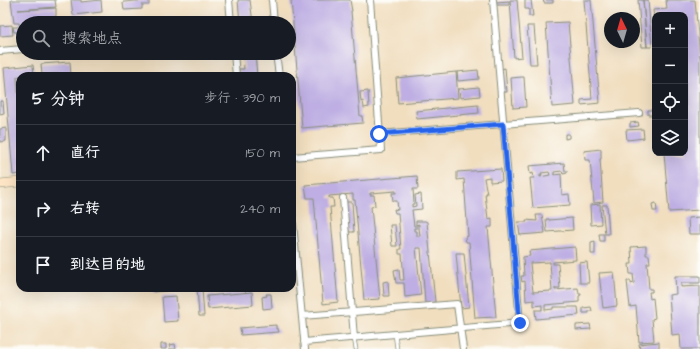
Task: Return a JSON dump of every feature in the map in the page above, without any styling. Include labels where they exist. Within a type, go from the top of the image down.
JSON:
[{"type":"street","points":[[230,0],[231,16]]},
{"type":"street","points":[[272,0],[273,16]]},
{"type":"street","points":[[296,157],[381,150],[370,0]]},
{"type":"street","points":[[304,342],[520,323],[492,0]]},
{"type":"street","points":[[0,52],[16,50]]},
{"type":"street","points":[[235,60],[236,72]]},
{"type":"street","points":[[277,60],[278,72]]},
{"type":"street","points":[[379,134],[638,114]]},
{"type":"street","points":[[0,184],[16,182]]},
{"type":"street","points":[[343,198],[354,338]]},
{"type":"street","points":[[296,254],[305,349]]},
{"type":"street","points":[[302,316],[458,304],[463,349]]},
{"type":"lane","points":[[395,334],[396,349]]},
{"type":"lane","points":[[354,338],[356,349]]},
{"type":"building","points":[[11,0],[55,0],[56,7],[18,10],[56,8],[56,16],[16,16],[16,23],[14,23]]},
{"type":"building","points":[[71,0],[81,0],[81,2],[101,0],[102,12],[73,15]]},
{"type":"building","points":[[149,0],[149,5],[142,5],[142,9],[124,10],[123,2]]},
{"type":"building","points":[[238,0],[250,0],[252,16],[239,16]]},
{"type":"building","points":[[291,0],[350,0],[360,116],[362,116],[363,123],[302,128],[296,58],[296,16],[292,16]]},
{"type":"building","points":[[510,0],[517,0],[522,57],[514,58]]},
{"type":"building","points":[[525,0],[531,0],[533,16],[529,16],[529,9],[525,9]]},
{"type":"building","points":[[543,0],[553,0],[553,3],[544,3]]},
{"type":"building","points":[[584,0],[591,0],[600,103],[581,105],[581,100],[592,99]]},
{"type":"building","points":[[638,0],[643,0],[647,47],[642,47]]},
{"type":"building","points":[[643,0],[648,0],[652,47],[647,47]]},
{"type":"building","points":[[666,0],[695,0],[700,59],[700,210],[669,212],[664,156],[688,156],[688,12],[653,12],[653,10],[667,9]]},
{"type":"building","points":[[509,1],[509,5],[496,5],[496,2]]},
{"type":"building","points":[[568,22],[575,105],[552,107],[546,23]]},
{"type":"building","points":[[12,25],[13,35],[0,36],[0,26]]},
{"type":"building","points":[[527,26],[534,26],[537,64],[530,64]]},
{"type":"building","points":[[13,27],[16,27],[16,32],[14,32]]},
{"type":"building","points":[[243,60],[256,60],[257,72],[239,72],[239,69],[244,69]]},
{"type":"building","points":[[70,62],[71,72],[42,72],[41,64]]},
{"type":"building","points":[[33,65],[34,72],[16,72],[16,175],[13,175],[4,68]]},
{"type":"building","points":[[505,68],[507,92],[503,92],[501,69]]},
{"type":"building","points":[[478,70],[479,79],[458,81],[457,72]]},
{"type":"building","points":[[456,72],[458,98],[398,103],[396,78]]},
{"type":"building","points":[[524,77],[526,107],[513,108],[511,78]]},
{"type":"building","points":[[479,87],[480,96],[460,98],[459,89]]},
{"type":"building","points":[[368,91],[369,107],[364,108],[363,101],[361,102],[360,92]]},
{"type":"building","points":[[0,101],[3,101],[4,113],[0,114]]},
{"type":"building","points":[[478,105],[479,113],[417,119],[416,111]]},
{"type":"building","points":[[648,110],[652,110],[652,115],[648,115]]},
{"type":"building","points":[[638,122],[639,126],[630,127],[630,123]]},
{"type":"building","points":[[6,128],[6,141],[0,142],[0,129]]},
{"type":"building","points":[[643,129],[644,138],[627,140],[626,130]]},
{"type":"building","points":[[565,134],[569,134],[569,138],[565,139]]},
{"type":"building","points":[[601,149],[600,159],[603,202],[594,203],[590,160],[585,160],[584,151]]},
{"type":"building","points":[[564,163],[565,171],[567,171],[567,173],[563,174],[562,171],[554,172],[554,175],[561,174],[562,195],[569,194],[570,205],[533,208],[530,178],[534,178],[533,173],[530,174],[529,166]],"holes":[[[549,172],[550,175],[540,177],[540,175],[542,175],[541,173]]]},
{"type":"building","points":[[501,169],[502,181],[490,182],[490,177],[484,178],[487,194],[485,194],[488,219],[492,218],[492,227],[488,227],[496,317],[475,318],[469,242],[466,242],[465,237],[468,236],[464,179],[457,180],[457,172]]},
{"type":"building","points":[[417,176],[418,189],[413,189],[414,204],[412,204],[412,207],[416,206],[415,195],[421,194],[422,209],[412,210],[414,226],[419,226],[419,224],[416,225],[416,221],[427,222],[435,302],[425,303],[421,248],[416,248],[421,295],[405,297],[404,283],[396,283],[394,270],[399,269],[400,280],[404,280],[402,254],[399,254],[399,249],[401,249],[398,213],[395,213],[394,209],[398,210],[397,201],[393,201],[392,193],[396,193],[396,191],[370,193],[370,195],[374,195],[375,206],[371,207],[380,299],[364,300],[355,200],[353,200],[353,194],[329,196],[329,198],[333,198],[334,207],[330,207],[338,302],[323,304],[314,198],[307,198],[305,185]],"holes":[[[414,228],[419,228],[420,236],[417,236],[417,231],[414,231]]]},
{"type":"building","points":[[346,202],[352,202],[354,232],[349,232]]},
{"type":"building","points":[[656,203],[657,211],[653,211],[652,204]]},
{"type":"building","points":[[600,204],[601,224],[591,225],[590,205]]},
{"type":"building","points":[[602,205],[607,205],[609,234],[605,234]]},
{"type":"building","points":[[536,215],[542,215],[545,233],[520,235],[518,222],[527,222],[526,220],[537,221]]},
{"type":"building","points":[[700,217],[700,234],[689,234],[688,218]]},
{"type":"building","points":[[572,218],[573,230],[547,232],[546,219]]},
{"type":"building","points":[[390,225],[395,225],[397,246],[392,246]]},
{"type":"building","points":[[599,234],[604,234],[604,241],[600,241]]},
{"type":"building","points":[[595,241],[595,254],[591,254],[591,242]]},
{"type":"building","points":[[646,246],[646,255],[649,255],[650,263],[647,263],[649,289],[652,289],[652,292],[649,292],[650,299],[653,298],[655,318],[652,319],[654,341],[639,342],[636,306],[630,307],[627,281],[631,281],[631,284],[634,283],[633,274],[630,274],[629,264],[632,264],[631,247]]},
{"type":"building","points":[[575,247],[576,260],[553,262],[553,264],[558,264],[560,288],[555,288],[555,290],[578,288],[579,294],[581,294],[579,296],[579,302],[545,305],[545,310],[553,309],[553,307],[578,307],[579,315],[536,319],[535,310],[542,310],[542,305],[534,306],[534,300],[526,301],[525,281],[522,282],[521,276],[524,276],[523,257],[530,256],[529,251]],"holes":[[[550,262],[552,291],[533,292],[530,263]]]},
{"type":"building","points":[[456,253],[464,253],[469,307],[461,308]]},
{"type":"building","points":[[587,262],[589,283],[580,283],[579,263]]},
{"type":"building","points":[[614,272],[617,306],[603,308],[599,273]]},
{"type":"building","points":[[675,276],[700,276],[700,283],[681,283],[681,287],[700,286],[700,349],[681,349],[680,334],[672,335],[669,295],[676,294]]},
{"type":"building","points":[[388,281],[389,296],[384,296],[383,282]]},
{"type":"building","points":[[197,292],[202,292],[204,316],[199,316]]},
{"type":"building","points":[[252,292],[253,305],[208,309],[207,296]]},
{"type":"building","points":[[266,294],[271,294],[272,308],[263,309],[262,297],[267,296]]},
{"type":"building","points":[[176,296],[178,321],[164,322],[162,297]]},
{"type":"building","points":[[591,307],[592,311],[589,311],[589,313],[583,313],[583,308]]},
{"type":"building","points":[[590,324],[591,329],[576,330],[576,325]]},
{"type":"building","points":[[276,325],[276,329],[278,329],[279,332],[241,335],[240,328]]},
{"type":"building","points":[[659,342],[659,349],[640,349],[639,344]]},
{"type":"building","points":[[161,344],[166,344],[166,349],[161,349]]},
{"type":"building","points":[[175,344],[176,349],[170,349],[169,345]]},
{"type":"route","points":[[379,134],[503,124],[520,323]]}]
